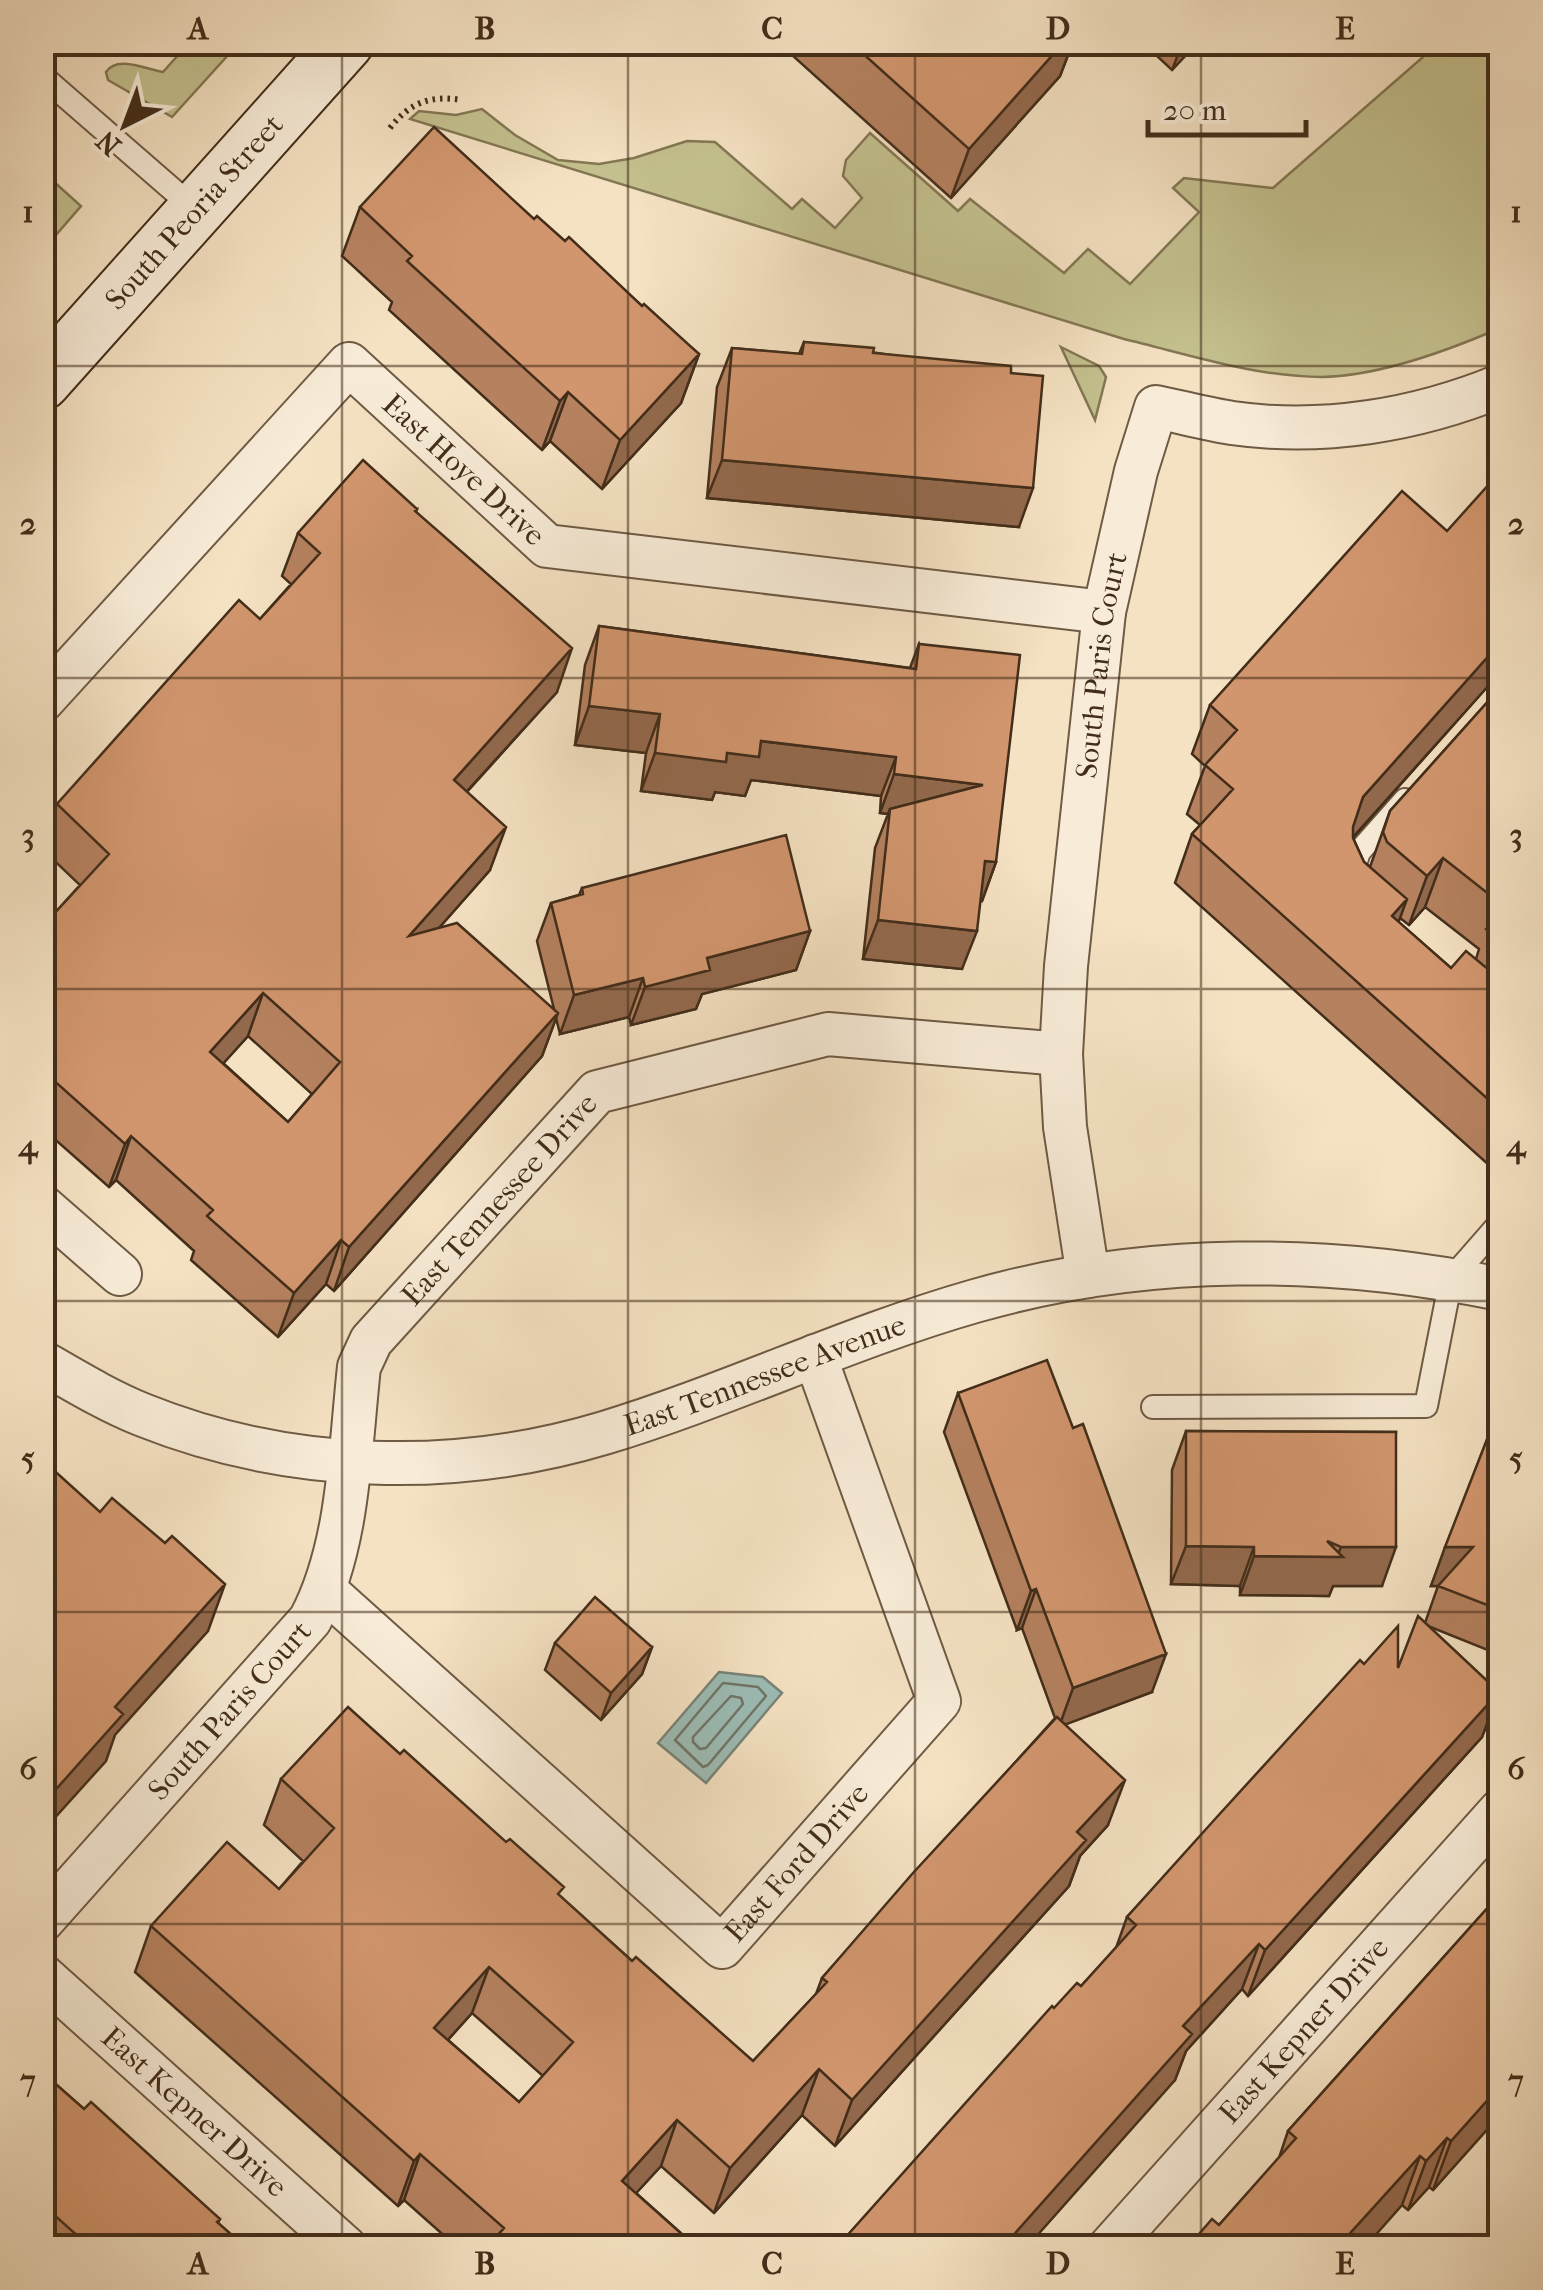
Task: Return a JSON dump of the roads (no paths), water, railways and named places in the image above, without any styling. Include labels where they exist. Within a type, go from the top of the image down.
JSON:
[{"type":"main road","name":"South Peoria Street","points":[[42,382],[346,42]]},
{"type":"street","name":"East Hoye Drive","points":[[42,702],[348,364],[547,546],[1104,612]]},
{"type":"street","name":"South Paris Court","points":[[1088,1276],[1066,1127],[1061,1054],[1066,966],[1104,612],[1136,471],[1156,407],[1234,423],[1315,427],[1395,419],[1500,386]]},
{"type":"street","name":"East Tennessee Drive","points":[[348,1462],[360,1367],[371,1341],[597,1092],[828,1034],[1061,1054]]},
{"type":"street","points":[[42,1206],[120,1274]]},
{"type":"street","name":"East Tennessee Avenue","points":[[42,1362],[142,1414],[211,1438],[282,1454],[348,1462],[462,1460],[534,1450],[604,1432],[976,1300],[1088,1276],[1205,1264],[1320,1263],[1500,1289]]},
{"type":"street","name":"East Ford Drive","points":[[326,1591],[722,1946],[939,1701],[815,1356]]},
{"type":"street","name":"South Paris Court","points":[[42,1922],[310,1620],[326,1591],[338,1544],[348,1462]]},
{"type":"street","name":"East Kepner Drive","points":[[1109,2248],[1500,1811]]},
{"type":"street","name":"East Kepner Drive","points":[[42,1975],[346,2248]]},
{"type":"lane","points":[[42,76],[196,210]]},
{"type":"lane","points":[[1356,900],[1350,881],[1352,864],[1424,780]]},
{"type":"lane","points":[[1153,1407],[1426,1406],[1451,1279],[1500,1223]]},
{"type":"water","points":[[719,1672],[763,1677],[782,1693],[706,1783],[658,1743]]}]
